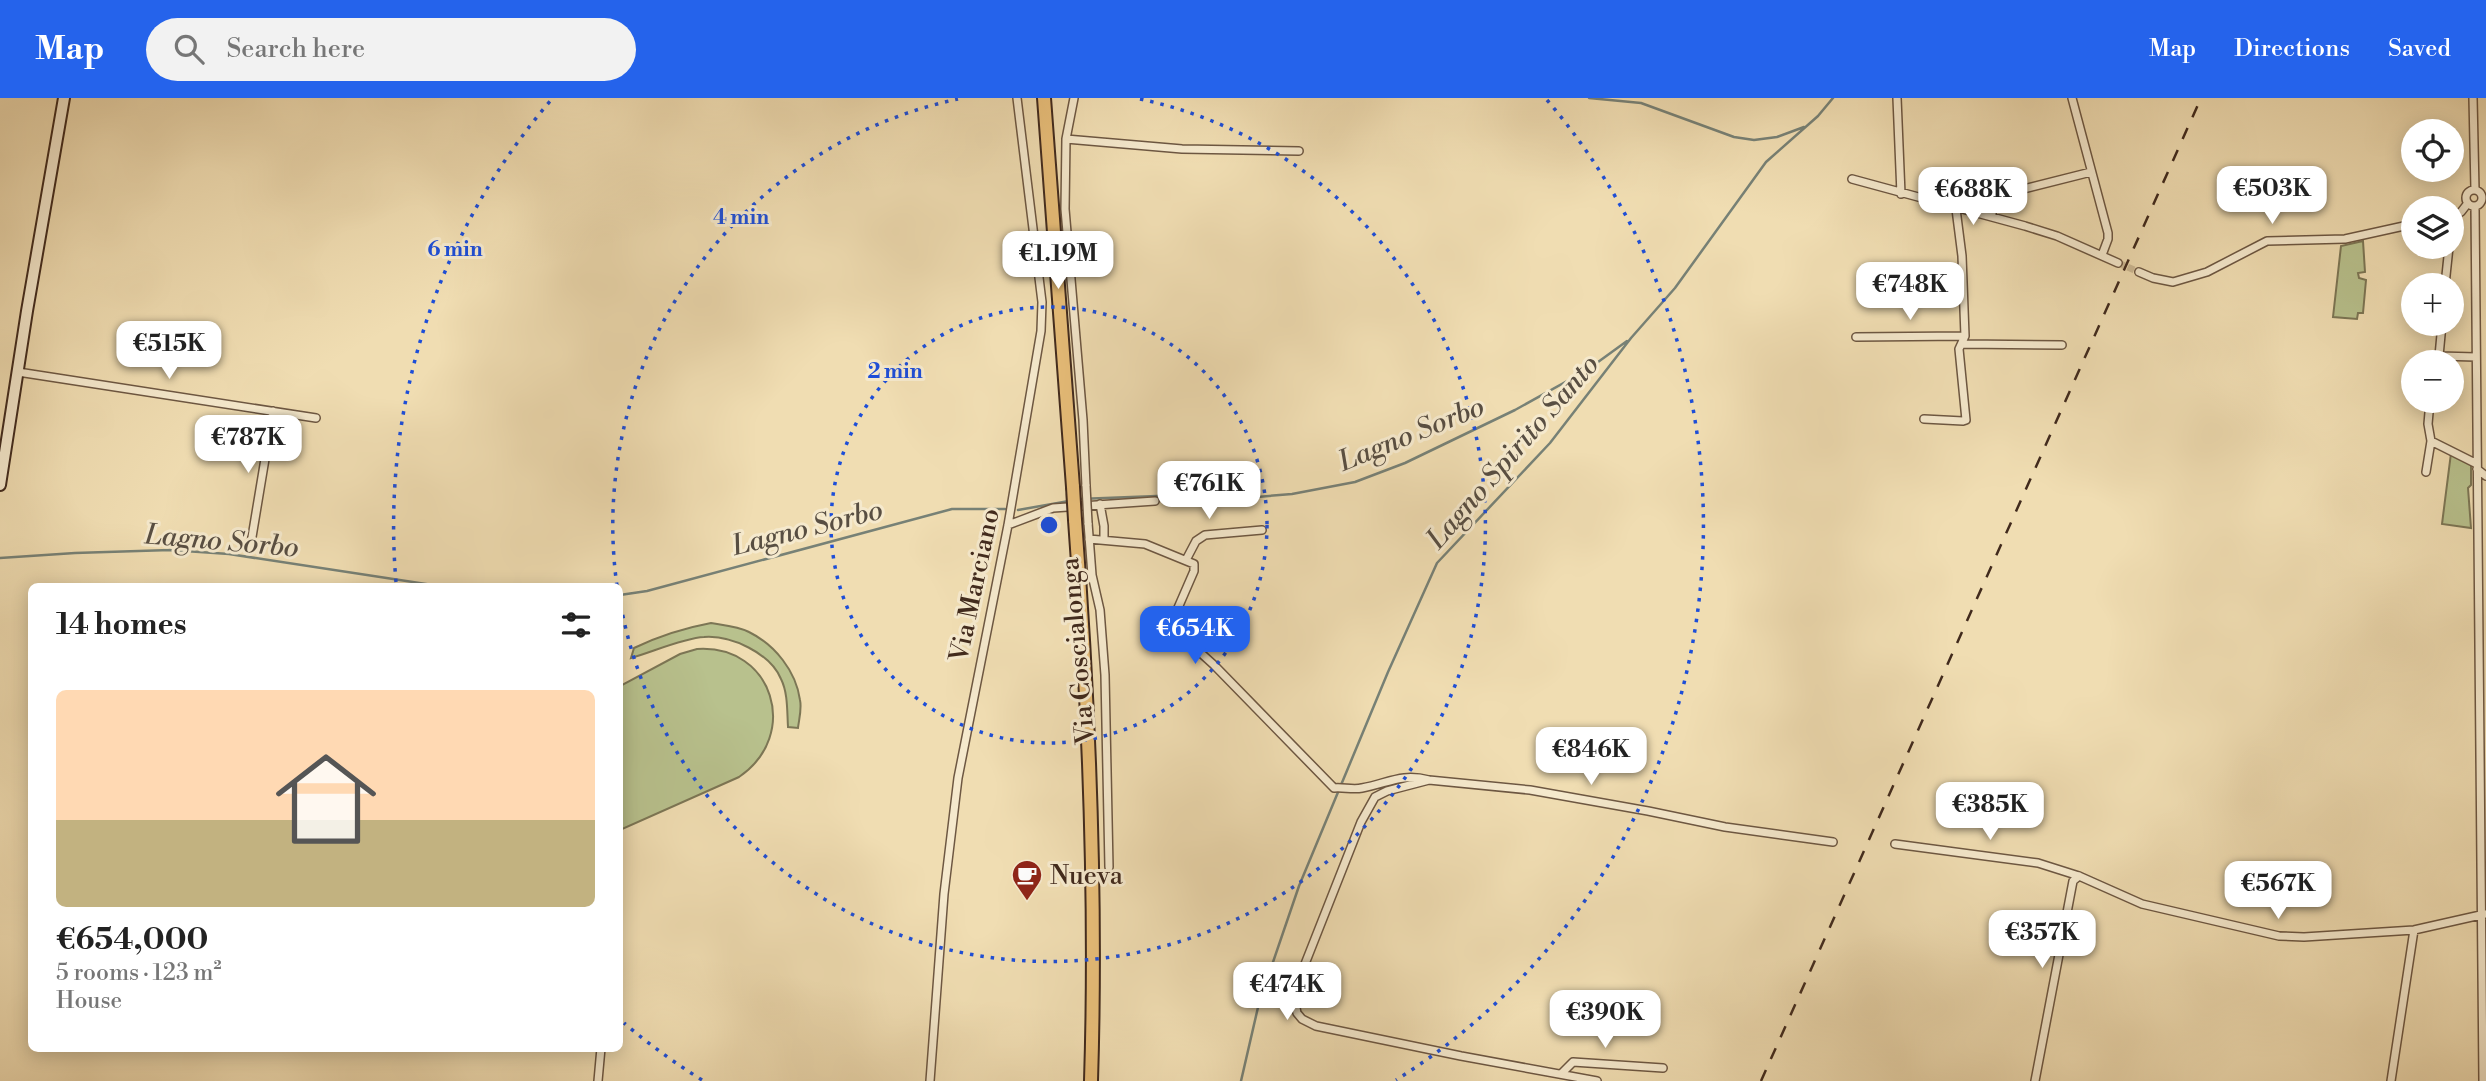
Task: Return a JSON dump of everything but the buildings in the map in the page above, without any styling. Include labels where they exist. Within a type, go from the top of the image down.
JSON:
[{"type":"highway","points":[[1044,98],[1079,487],[1075,520],[1092,811],[1094,925],[1091,1081]]},
{"type":"main road","points":[[0,485],[64,98]]},
{"type":"street","name":"Via Marciano","points":[[930,1081],[944,894],[958,778],[1008,525],[1041,321],[1017,98]]},
{"type":"street","name":"Via Coscialonga","points":[[1074,98],[1066,139],[1065,209],[1079,487],[1088,523],[1092,575],[1100,610],[1105,675],[1109,866]]},
{"type":"street","points":[[1897,98],[1901,194]]},
{"type":"street","points":[[2072,98],[2108,233],[2102,255]]},
{"type":"street","points":[[2473,98],[2474,190]]},
{"type":"street","points":[[1066,139],[1182,149],[1299,151]]},
{"type":"street","points":[[1992,216],[1992,197],[2091,172]]},
{"type":"street","points":[[1852,179],[2057,236],[2118,262]]},
{"type":"street","points":[[2464,210],[2471,204],[2479,204],[2484,197],[2479,191],[2474,190],[2466,195],[2471,204],[2476,357],[2484,914],[2483,1081]]},
{"type":"street","points":[[1924,419],[1966,420],[1959,349],[1964,340],[1962,256],[1956,209]]},
{"type":"street","points":[[2139,272],[2173,282],[2207,272],[2267,241],[2345,239],[2401,227]]},
{"type":"street","points":[[1856,337],[2063,345]]},
{"type":"street","points":[[2464,358],[2476,357]]},
{"type":"street","points":[[18,372],[316,418]]},
{"type":"street","points":[[251,542],[273,411]]},
{"type":"street","points":[[2426,472],[2431,441],[2429,413]]},
{"type":"street","points":[[2431,441],[2477,467],[2486,476]]},
{"type":"street","points":[[1008,525],[1053,508],[1155,501]]},
{"type":"street","points":[[1100,504],[1104,540]]},
{"type":"street","points":[[1186,560],[1196,541],[1205,535],[1262,530]]},
{"type":"street","points":[[1089,539],[1145,544],[1186,560],[1195,567],[1171,624],[1172,628],[1214,665],[1328,785],[1334,788],[1359,789],[1414,776],[1429,780],[1530,790],[1725,827],[1833,842]]},
{"type":"street","points":[[1429,780],[1387,791],[1375,797],[1361,822],[1303,969],[1294,998],[1297,1013],[1316,1026],[1597,1081]]},
{"type":"street","points":[[1895,844],[2038,863],[2079,876],[2142,904],[2279,936],[2304,937],[2414,930],[2484,914]]},
{"type":"street","points":[[2035,1081],[2073,881],[2079,876]]},
{"type":"street","points":[[2391,1081],[2414,930]]},
{"type":"street","points":[[598,1081],[601,1052]]},
{"type":"street","points":[[1561,1074],[1573,1062],[1663,1068]]},
{"type":"green space","points":[[2363,241],[2365,272],[2358,273],[2359,278],[2366,280],[2363,313],[2358,313],[2357,319],[2333,317],[2341,246]]},
{"type":"green space","points":[[2451,453],[2471,464],[2471,485],[2468,488],[2471,528],[2442,524]]},
{"type":"green space","points":[[711,623],[749,632],[767,644],[783,660],[798,689],[801,707],[798,728],[788,727],[785,690],[776,670],[759,654],[737,643],[715,637],[696,638],[631,658],[634,648],[643,644]]},
{"type":"green space","points":[[697,649],[723,651],[744,661],[760,676],[770,695],[773,717],[769,739],[758,759],[739,777],[623,829],[623,684],[680,654]]},
{"type":"waterway","points":[[1589,98],[1641,103],[1734,137],[1754,140],[1777,137],[1804,127]]},
{"type":"waterway","name":"Lagno Spirito Santo","points":[[1241,1081],[1259,1003],[1299,886],[1388,672],[1437,563],[1550,443],[1631,338],[1675,288],[1766,162],[1818,116],[1833,98]]},
{"type":"waterway","name":"Lagno Sorbo","points":[[1079,499],[1157,496],[1221,500],[1292,494],[1355,482],[1405,463],[1515,410],[1587,370],[1627,341]]},
{"type":"waterway","name":"Lagno Sorbo","points":[[1018,510],[1069,501]]},
{"type":"waterway","name":"Lagno Sorbo","points":[[623,595],[647,591],[952,509],[1005,509]]},
{"type":"waterway","name":"Lagno Sorbo","points":[[0,558],[170,550],[229,554],[419,583]]},
{"type":"tunnel","points":[[2118,263],[2139,272]]},
{"type":"railway","points":[[1761,1081],[2201,98]]},
{"type":"place","name":"Nueva","points":[[1027,902]]}]
